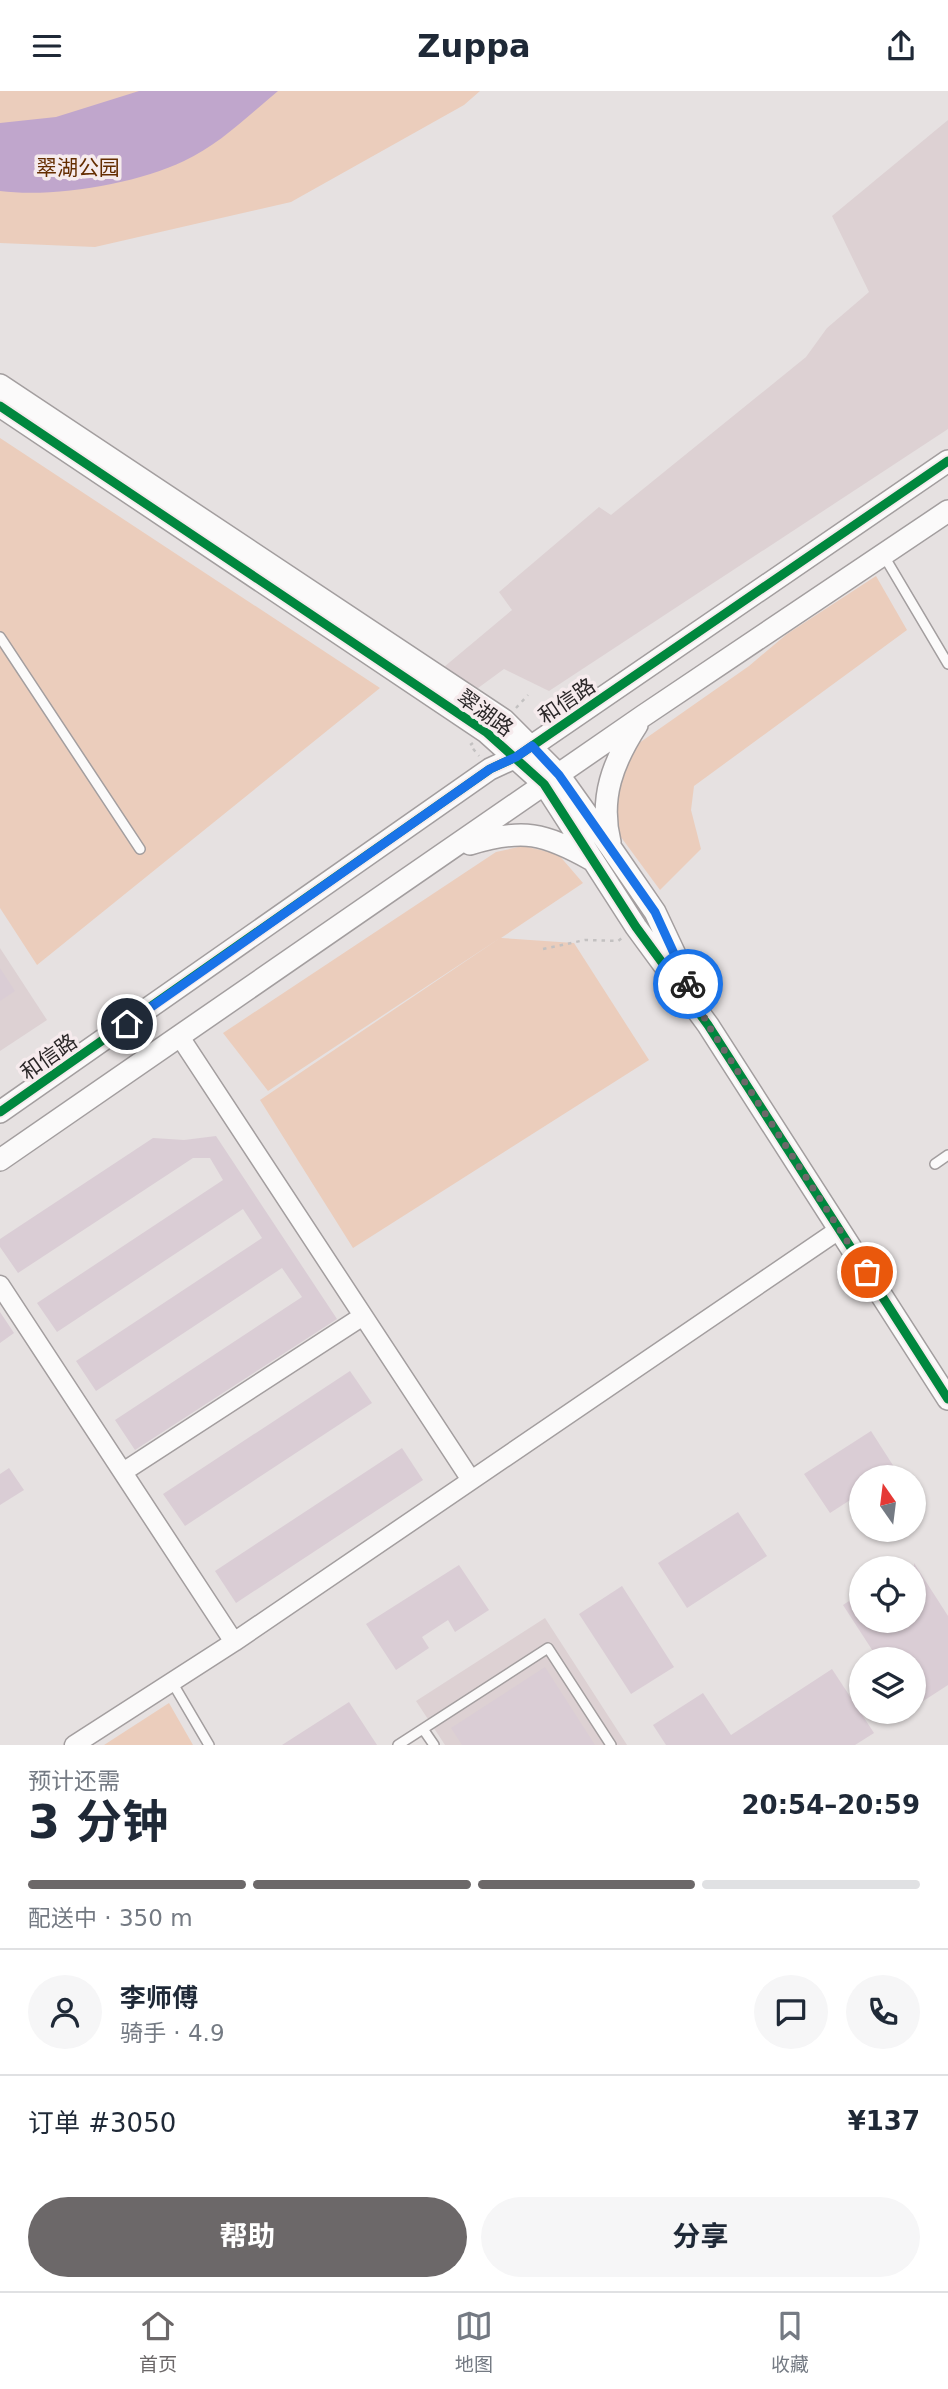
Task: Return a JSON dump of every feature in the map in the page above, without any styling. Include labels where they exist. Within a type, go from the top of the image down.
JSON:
[{"type":"street","name":"翠湖路","points":[[0,385],[504,720],[524,752],[611,848],[655,912],[708,1025]]},
{"type":"street","name":"翠湖路","points":[[0,407],[474,725],[524,752]]},
{"type":"street","name":"和信路","points":[[0,1112],[490,769],[524,752],[948,461]]},
{"type":"street","points":[[0,1160],[643,716],[948,511]]},
{"type":"street","points":[[611,848],[604,811],[608,791],[621,750],[643,716]]},
{"type":"street","name":"翠湖路","points":[[552,780],[593,861],[636,927],[708,1025],[948,1399]]},
{"type":"street","points":[[448,851],[503,834],[524,834],[555,841],[593,861]]},
{"type":"street","points":[[180,1037],[471,1480]]},
{"type":"street","points":[[74,1745],[234,1642],[840,1229]]},
{"type":"street","points":[[0,1285],[234,1642]]},
{"type":"street","points":[[123,1472],[363,1316]]},
{"type":"lane","points":[[884,556],[948,664]]},
{"type":"lane","points":[[0,637],[140,849]]},
{"type":"lane","points":[[935,1164],[948,1155]]},
{"type":"lane","points":[[398,1745],[548,1648],[611,1745]]},
{"type":"lane","points":[[172,1682],[209,1745]]},
{"type":"lane","points":[[423,1729],[434,1745]]},
{"type":"path","points":[[543,949],[585,940],[618,941],[636,927]]},
{"type":"shaded area","points":[[139,91],[278,91],[209,147],[164,169],[119,182],[69,191],[0,191],[0,123],[56,117]]},
{"type":"shaded area","points":[[948,120],[948,429],[549,691],[504,669],[474,691],[444,667],[512,610],[499,592],[599,507],[611,515],[806,357],[827,328],[869,292],[832,216]]},
{"type":"shaded area","points":[[0,948],[47,1020],[0,1051]]},
{"type":"shaded area","points":[[545,1618],[627,1745],[445,1745],[416,1701]]},
{"type":"green space","name":"翠湖公园","points":[[0,91],[480,91],[464,105],[291,202],[95,247],[0,243]]},
{"type":"green space","points":[[0,438],[380,688],[37,965],[0,908]]},
{"type":"green space","points":[[876,576],[907,630],[694,786],[691,810],[701,849],[660,890],[615,829],[615,784],[632,748],[749,666],[787,634]]},
{"type":"green space","points":[[523,846],[558,854],[583,883],[501,938],[574,943],[649,1060],[353,1248],[260,1100],[500,938],[268,1091],[223,1033],[496,852]]},
{"type":"green space","points":[[169,1703],[193,1745],[104,1745]]},
{"type":"building","points":[[0,968],[15,991],[0,1001]]},
{"type":"building","points":[[216,1136],[337,1319],[135,1450],[115,1420],[302,1297],[282,1268],[96,1391],[76,1361],[262,1238],[243,1209],[57,1332],[37,1303],[223,1180],[210,1158],[193,1158],[18,1273],[0,1247],[0,1239],[153,1138],[184,1140]]},
{"type":"building","points":[[0,1312],[14,1333],[0,1343]]},
{"type":"building","points":[[350,1371],[372,1403],[185,1526],[163,1494]]},
{"type":"building","points":[[871,1431],[893,1465],[849,1465],[849,1501],[830,1513],[804,1474]]},
{"type":"building","points":[[402,1448],[423,1480],[236,1603],[215,1571]]},
{"type":"building","points":[[9,1468],[24,1490],[0,1505],[0,1474]]},
{"type":"building","points":[[738,1512],[767,1556],[687,1608],[658,1563]]},
{"type":"building","points":[[459,1565],[489,1610],[455,1632],[448,1620],[422,1637],[429,1648],[396,1670],[366,1624]]},
{"type":"building","points":[[926,1582],[948,1616],[948,1685],[926,1699],[926,1647],[870,1647],[861,1633],[926,1633]]},
{"type":"building","points":[[622,1586],[674,1667],[631,1694],[579,1614]]},
{"type":"building","points":[[849,1601],[849,1614],[843,1605]]},
{"type":"building","points":[[545,1667],[595,1745],[462,1745],[451,1728]]},
{"type":"building","points":[[832,1669],[849,1695],[849,1724],[868,1724],[874,1733],[855,1745],[666,1745],[653,1725],[703,1693],[731,1735]]},
{"type":"building","points":[[349,1702],[377,1745],[282,1745]]},
{"type":"cycle path","points":[[0,406],[486,732],[544,784],[636,927],[708,1025],[948,1399]]},
{"type":"cycle path","points":[[0,1112],[490,769],[516,757],[948,461]]},
{"type":"way so far","points":[[688,984],[708,1025],[867,1272]]},
{"type":"route","points":[[127,1024],[490,769],[532,746],[559,775],[655,912],[688,984]]}]
